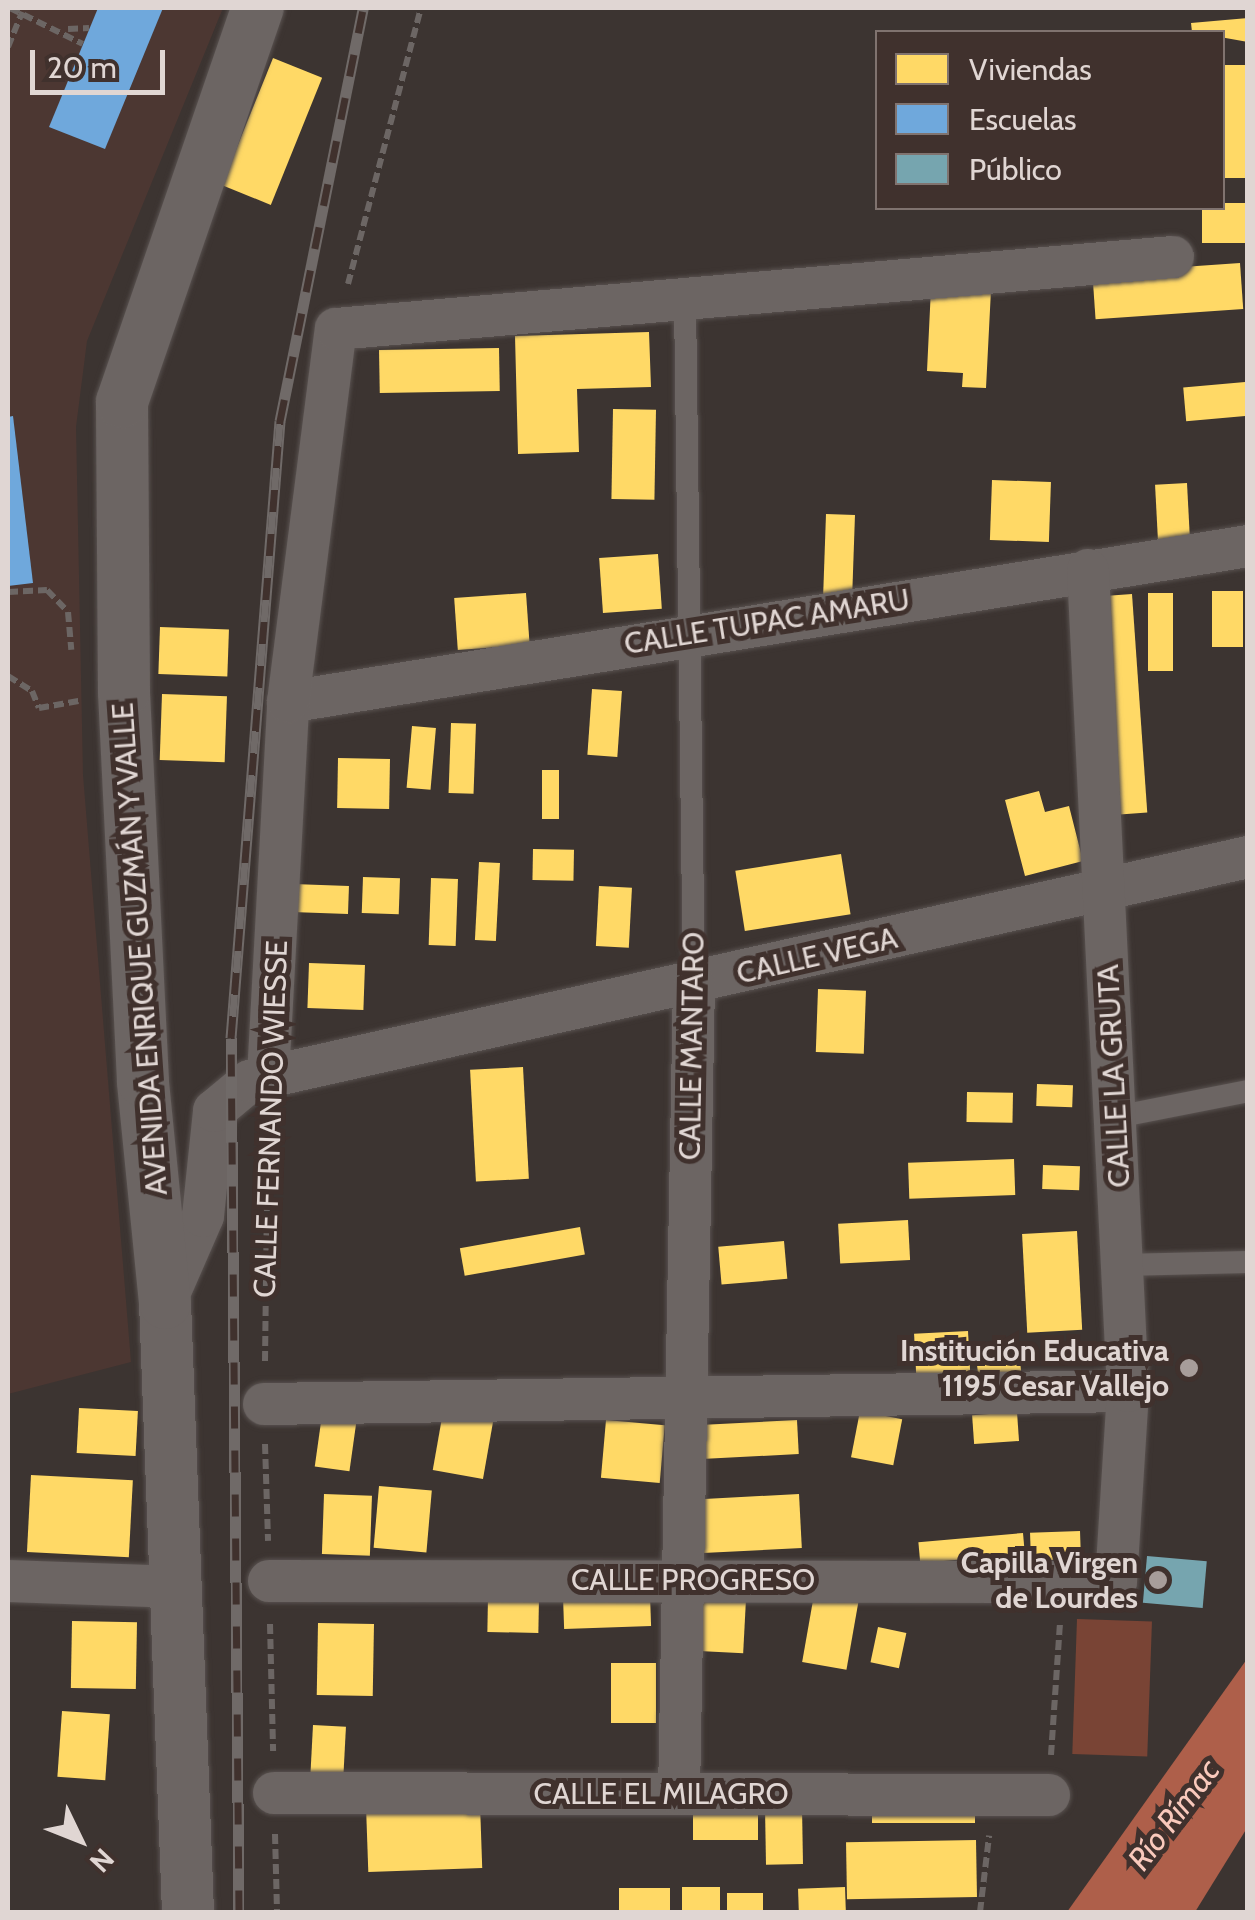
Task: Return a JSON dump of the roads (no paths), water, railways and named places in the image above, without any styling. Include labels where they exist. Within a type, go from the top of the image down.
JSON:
[{"type":"street","name":"AVENIDA ENRIQUE GUZMÁN Y VALLE","points":[[188,1912],[165,1302],[91,692],[122,402],[258,8]]},
{"type":"street","points":[[685,299],[1173,257]]},
{"type":"street","name":"CALLE FERNANDO WIESSE","points":[[268,1076],[288,702],[336,329],[685,299]]},
{"type":"street","name":"CALLE TUPAC AMARU","points":[[288,702],[1248,546]]},
{"type":"street","name":"CALLE LA GRUTA","points":[[1088,570],[1128,1391],[1116,1582]]},
{"type":"street","name":"CALLE VEGA","points":[[165,1302],[203,1216],[214,1111],[234,1090],[268,1076],[694,985],[1248,857]]},
{"type":"street","name":"CALLE MANTARO","points":[[679,1794],[694,985]]},
{"type":"street","points":[[264,1404],[687,1401],[1128,1391]]},
{"type":"street","points":[[8,1581],[178,1587]]},
{"type":"street","name":"CALLE PROGRESO","points":[[269,1581],[1116,1582]]},
{"type":"street","name":"CALLE EL MILAGRO","points":[[274,1793],[1049,1795]]},
{"type":"lane","name":"CALLE MANTARO","points":[[685,299],[694,985]]},
{"type":"lane","points":[[1116,1117],[1248,1090]]},
{"type":"lane","points":[[1123,1265],[1248,1262]]},
{"type":"water","name":"Río Rímac","points":[[1247,1659],[1247,1828],[1195,1912],[1067,1912]]},
{"type":"railway","points":[[239,1912],[231,1038],[280,421],[363,8]]},
{"type":"place","name":"Institución Educativa 1195 Cesar Vallejo","points":[[1189,1368]]},
{"type":"place","name":"Capilla Virgen de Lourdes","points":[[1158,1580]]}]
